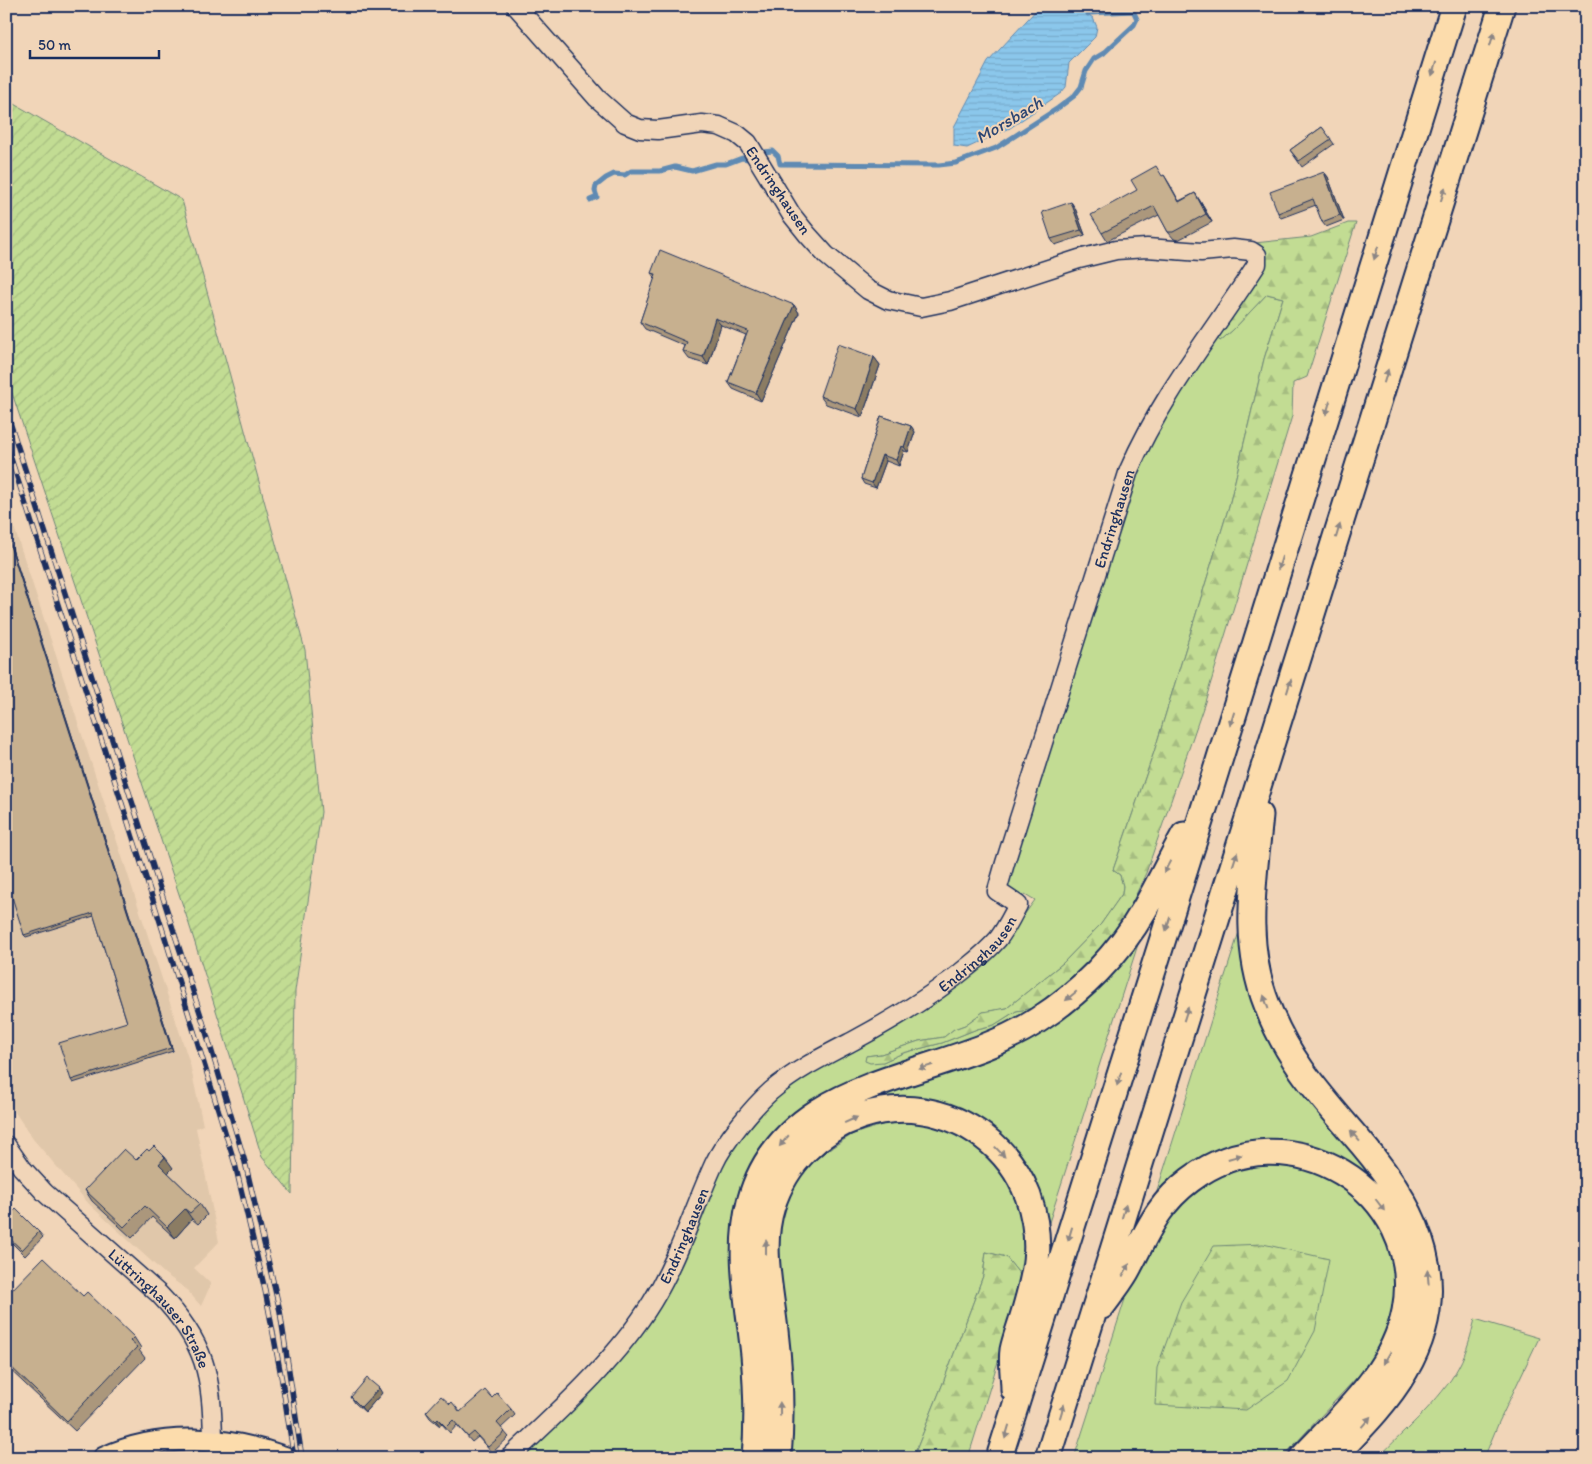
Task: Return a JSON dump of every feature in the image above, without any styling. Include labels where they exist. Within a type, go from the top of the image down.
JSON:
[{"type":"highway","points":[[999,1458],[1214,777],[1454,6]]},
{"type":"highway","points":[[1048,1458],[1088,1324],[1502,6]]},
{"type":"highway","points":[[1264,766],[1251,892],[1251,915],[1254,959],[1266,1004],[1282,1040],[1305,1077],[1396,1187],[1418,1231],[1427,1266],[1427,1309],[1422,1330],[1410,1361],[1385,1400],[1332,1458]]},
{"type":"highway","points":[[754,1458],[757,1392],[746,1286],[744,1241],[752,1195],[763,1170],[772,1156],[789,1134],[832,1103],[869,1086],[952,1060],[996,1043],[1037,1021],[1073,994],[1112,956],[1143,911],[1214,777]]},
{"type":"highway","points":[[778,1458],[780,1378],[766,1262],[766,1231],[770,1214],[780,1185],[790,1168],[803,1153],[820,1137],[835,1127],[870,1113],[889,1110],[916,1110],[932,1112],[954,1120],[976,1131],[995,1146],[1022,1182],[1035,1221],[1038,1248],[1030,1294],[1012,1352],[1015,1407]]},
{"type":"highway","points":[[1088,1324],[1125,1273],[1159,1210],[1183,1185],[1206,1168],[1227,1159],[1246,1154],[1281,1152],[1314,1158],[1346,1174],[1378,1202],[1396,1234],[1406,1271],[1405,1311],[1393,1347],[1375,1377],[1360,1396],[1302,1458]]},
{"type":"main road","points":[[104,1458],[153,1442],[174,1440],[233,1443],[257,1448],[286,1458]]},
{"type":"street","name":"Endringhausen","points":[[508,1458],[603,1365],[630,1334],[652,1303],[671,1270],[715,1162],[754,1109],[797,1071],[908,1010],[934,993],[980,957],[998,938],[1018,905],[997,891],[1129,470],[1162,407],[1257,264],[1257,255],[1249,251],[1233,249],[1201,252],[1147,248],[1116,250],[1078,259],[950,301],[921,307],[888,300],[873,292],[818,245],[792,214],[748,143],[737,134],[719,126],[702,124],[658,130],[640,130],[625,123],[610,111],[516,6]]},
{"type":"street","name":"Lüttringhauser Straße","points":[[6,1145],[30,1178],[159,1294],[185,1325],[199,1350],[208,1375],[212,1405],[213,1441]]},
{"type":"shaded area","points":[[6,503],[190,1064],[203,1125],[196,1128],[219,1242],[194,1268],[211,1284],[201,1306],[186,1289],[165,1274],[89,1204],[33,1139],[6,1099]]},
{"type":"green space","points":[[6,99],[182,200],[305,650],[321,812],[295,991],[292,1194],[262,1157],[189,924],[6,375]]},
{"type":"green space","points":[[1348,223],[1356,223],[1307,377],[1293,383],[1292,416],[1204,705],[1146,873],[1125,918],[1100,954],[1039,1007],[1016,1011],[994,1025],[977,1029],[942,1043],[903,1053],[883,1062],[870,1063],[865,1061],[866,1056],[881,1054],[919,1041],[944,1037],[983,1012],[1007,1008],[1063,963],[1101,924],[1122,894],[1123,886],[1120,875],[1113,870],[1154,752],[1229,506],[1264,359],[1283,298],[1267,294],[1220,341],[1214,334],[1265,265],[1245,244],[1311,237]]},
{"type":"green space","points":[[1267,294],[1283,298],[1264,359],[1229,506],[1154,752],[1113,870],[1120,875],[1123,886],[1122,894],[1101,924],[1063,963],[1007,1008],[983,1012],[944,1037],[919,1041],[881,1054],[866,1056],[883,1062],[903,1053],[942,1043],[977,1029],[994,1025],[1016,1011],[1039,1007],[1006,1028],[791,1120],[748,1392],[744,1458],[516,1458],[612,1364],[742,1133],[774,1097],[1019,922],[1035,900],[1025,894],[1019,897],[1008,891],[1007,881],[1133,471],[1214,334],[1220,341]]},
{"type":"green space","points":[[1244,916],[1247,952],[1254,987],[1273,1037],[1304,1085],[1367,1160],[1395,1198],[1407,1223],[1415,1247],[1419,1273],[1420,1298],[1407,1350],[1393,1375],[1377,1397],[1321,1458],[1312,1458],[1364,1404],[1386,1374],[1396,1358],[1409,1324],[1414,1296],[1413,1268],[1405,1234],[1389,1205],[1366,1181],[1339,1162],[1308,1150],[1276,1145],[1242,1148],[1201,1163],[1171,1186],[1152,1207]]},
{"type":"green space","points":[[1137,936],[1140,938],[1045,1235],[1033,1190],[1025,1172],[1015,1157],[1003,1143],[989,1132],[943,1106],[929,1102],[897,1101],[881,1103],[850,1112],[824,1126],[790,1156],[777,1175],[768,1195],[762,1216],[760,1237],[760,1279],[773,1387],[771,1458],[762,1458],[764,1384],[752,1249],[756,1213],[770,1172],[794,1141],[825,1117],[861,1099],[979,1058],[1014,1042],[1032,1031],[1081,995],[1110,967]]},
{"type":"green space","points":[[885,1124],[926,1125],[951,1133],[966,1141],[980,1152],[1003,1177],[1019,1208],[1028,1235],[1028,1250],[1021,1276],[1006,1257],[986,1252],[983,1276],[913,1458],[786,1458],[776,1223],[792,1186],[812,1163],[825,1152],[853,1134]]},
{"type":"green space","points":[[1271,1158],[1349,1184],[1390,1236],[1396,1282],[1392,1316],[1389,1329],[1372,1361],[1282,1458],[1074,1458],[1135,1268],[1159,1224],[1208,1175]]},
{"type":"green space","points":[[1263,1244],[1329,1259],[1315,1331],[1288,1381],[1246,1410],[1155,1405],[1157,1368],[1181,1302],[1214,1246]]},
{"type":"green space","points":[[986,1252],[1006,1257],[1021,1276],[1013,1313],[968,1458],[913,1458],[983,1276]]},
{"type":"green space","points":[[1475,1319],[1539,1338],[1484,1458],[1378,1458],[1422,1415],[1451,1379],[1464,1355]]},
{"type":"water","points":[[1040,6],[1077,6],[1093,18],[1097,27],[1095,37],[1069,63],[1066,87],[1061,93],[1010,128],[967,148],[954,146],[954,127],[988,62]]},
{"type":"building","points":[[1322,127],[1331,139],[1299,161],[1290,150]]},
{"type":"building","points":[[1156,166],[1162,176],[1164,175],[1179,202],[1195,193],[1206,214],[1173,232],[1168,232],[1154,206],[1102,233],[1091,215],[1137,190],[1131,180]]},
{"type":"building","points":[[1324,172],[1340,215],[1322,222],[1313,199],[1278,213],[1270,192]]},
{"type":"building","points":[[1071,202],[1081,230],[1051,239],[1042,212]]},
{"type":"building","points":[[660,250],[794,305],[756,393],[728,382],[748,331],[715,318],[703,357],[683,351],[687,342],[640,322],[656,274],[651,273]]},
{"type":"building","points":[[838,344],[874,357],[857,409],[820,396]]},
{"type":"building","points":[[881,416],[911,426],[904,447],[901,446],[896,460],[882,455],[872,483],[861,479]]},
{"type":"building","points":[[6,533],[171,1048],[71,1080],[59,1043],[127,1022],[93,913],[24,935],[6,878]]},
{"type":"building","points":[[154,1146],[165,1157],[159,1164],[200,1204],[190,1213],[185,1209],[167,1227],[145,1206],[124,1227],[85,1190],[124,1149],[136,1160],[147,1149],[149,1151]]},
{"type":"building","points":[[16,1209],[39,1232],[22,1250],[6,1235],[6,1219]]},
{"type":"building","points":[[43,1258],[83,1296],[87,1292],[134,1337],[130,1341],[137,1347],[67,1421],[6,1362],[6,1296]]},
{"type":"building","points":[[367,1378],[379,1388],[361,1407],[351,1397]]},
{"type":"building","points":[[485,1390],[492,1398],[497,1393],[511,1409],[497,1423],[505,1432],[488,1447],[474,1432],[468,1437],[453,1420],[446,1427],[438,1419],[436,1421],[426,1412],[441,1396],[450,1404],[452,1402],[460,1412]]},
{"type":"waterway","name":"Morsbach","points":[[764,152],[773,151],[778,156],[780,164],[939,165],[956,163],[996,148],[1074,96],[1081,87],[1086,71],[1094,59],[1104,53],[1134,25],[1137,19],[1131,6]]},
{"type":"waterway","name":"Morsbach","points":[[1088,14],[1133,11]]},
{"type":"waterway","name":"Morsbach","points":[[590,200],[597,197],[596,186],[614,174],[625,175],[631,171],[660,171],[675,167],[692,171],[716,164],[726,164],[742,158],[748,159]]},
{"type":"railway","points":[[6,410],[203,1022],[245,1162],[280,1311],[302,1458]]},
{"type":"railway","points":[[6,443],[163,931],[235,1164],[265,1290],[294,1458]]}]
